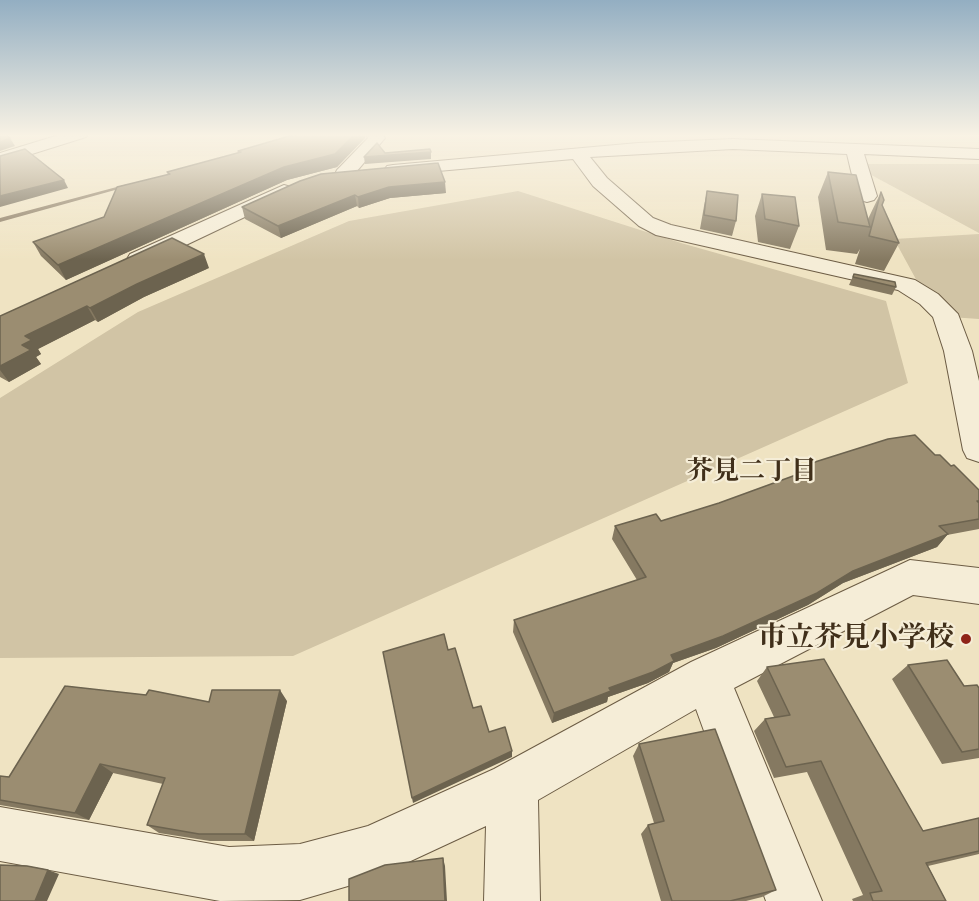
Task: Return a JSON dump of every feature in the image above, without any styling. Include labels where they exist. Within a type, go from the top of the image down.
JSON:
[{"type":"street","points":[[123,265],[312,181],[335,176]]},
{"type":"street","points":[[595,176],[646,222],[664,230],[901,274],[945,314],[958,351],[979,450]]},
{"type":"street","points":[[862,176],[867,196]]},
{"type":"street","points":[[0,834],[229,875],[300,872],[372,852],[512,787],[707,678],[910,577],[979,586]]},
{"type":"street","points":[[707,678],[794,901]]},
{"type":"street","points":[[512,787],[512,901]]},
{"type":"shaded area","points":[[873,176],[979,176],[979,233]]},
{"type":"shaded area","points":[[518,191],[681,243],[886,301],[908,383],[293,656],[0,658],[0,398],[138,312],[349,221]]},
{"type":"shaded area","points":[[979,234],[979,319],[936,316],[894,239]]},
{"type":"building","points":[[0,176],[59,176],[64,180],[0,196]]},
{"type":"building","points":[[162,176],[263,176],[58,265],[33,242],[104,217],[117,187]]},
{"type":"building","points":[[315,176],[443,176],[445,182],[389,187],[358,197],[355,195],[278,226],[242,207]]},
{"type":"building","points":[[829,176],[856,176],[870,227],[838,222]]},
{"type":"building","points":[[707,191],[738,195],[736,221],[704,215]]},
{"type":"building","points":[[881,192],[884,200],[882,205],[899,243],[869,236]]},
{"type":"building","points":[[762,194],[795,197],[799,226],[765,219]]},
{"type":"building","points":[[172,238],[204,254],[25,336],[32,340],[22,345],[31,350],[0,366],[0,316]]},
{"type":"building","points":[[854,274],[895,282],[896,287],[853,277]]},
{"type":"building","points":[[915,435],[935,455],[940,455],[951,466],[954,465],[979,490],[979,501],[977,501],[979,519],[939,526],[948,534],[853,571],[817,593],[723,636],[671,655],[674,661],[653,672],[609,688],[611,691],[554,713],[514,620],[646,577],[615,526],[656,514],[661,521],[804,472],[799,467],[888,439]]},
{"type":"building","points":[[444,634],[448,650],[455,648],[473,708],[481,706],[489,732],[505,727],[512,751],[412,798],[383,652]]},
{"type":"building","points":[[824,659],[923,831],[979,818],[979,851],[926,863],[946,901],[873,901],[870,893],[882,891],[821,761],[786,767],[765,719],[790,715],[767,667]]},
{"type":"building","points":[[947,660],[964,686],[977,685],[979,688],[979,749],[962,752],[908,665]]},
{"type":"building","points":[[65,686],[146,695],[149,690],[209,702],[212,690],[280,690],[245,834],[199,834],[147,825],[165,778],[100,764],[75,813],[0,800],[0,776],[9,777]]},
{"type":"building","points":[[715,729],[776,890],[730,901],[672,901],[648,825],[664,821],[639,744]]},
{"type":"building","points":[[443,858],[445,901],[349,901],[349,879],[385,865]]},
{"type":"building","points":[[0,865],[27,866],[48,870],[35,901],[0,901]]},
{"type":"waterway","points":[[0,220],[130,185]]},
{"type":"place","name":"市立芥見小学校","points":[[966,639]]},
{"type":"district","name":"芥見二丁目","points":[[752,473]]}]
